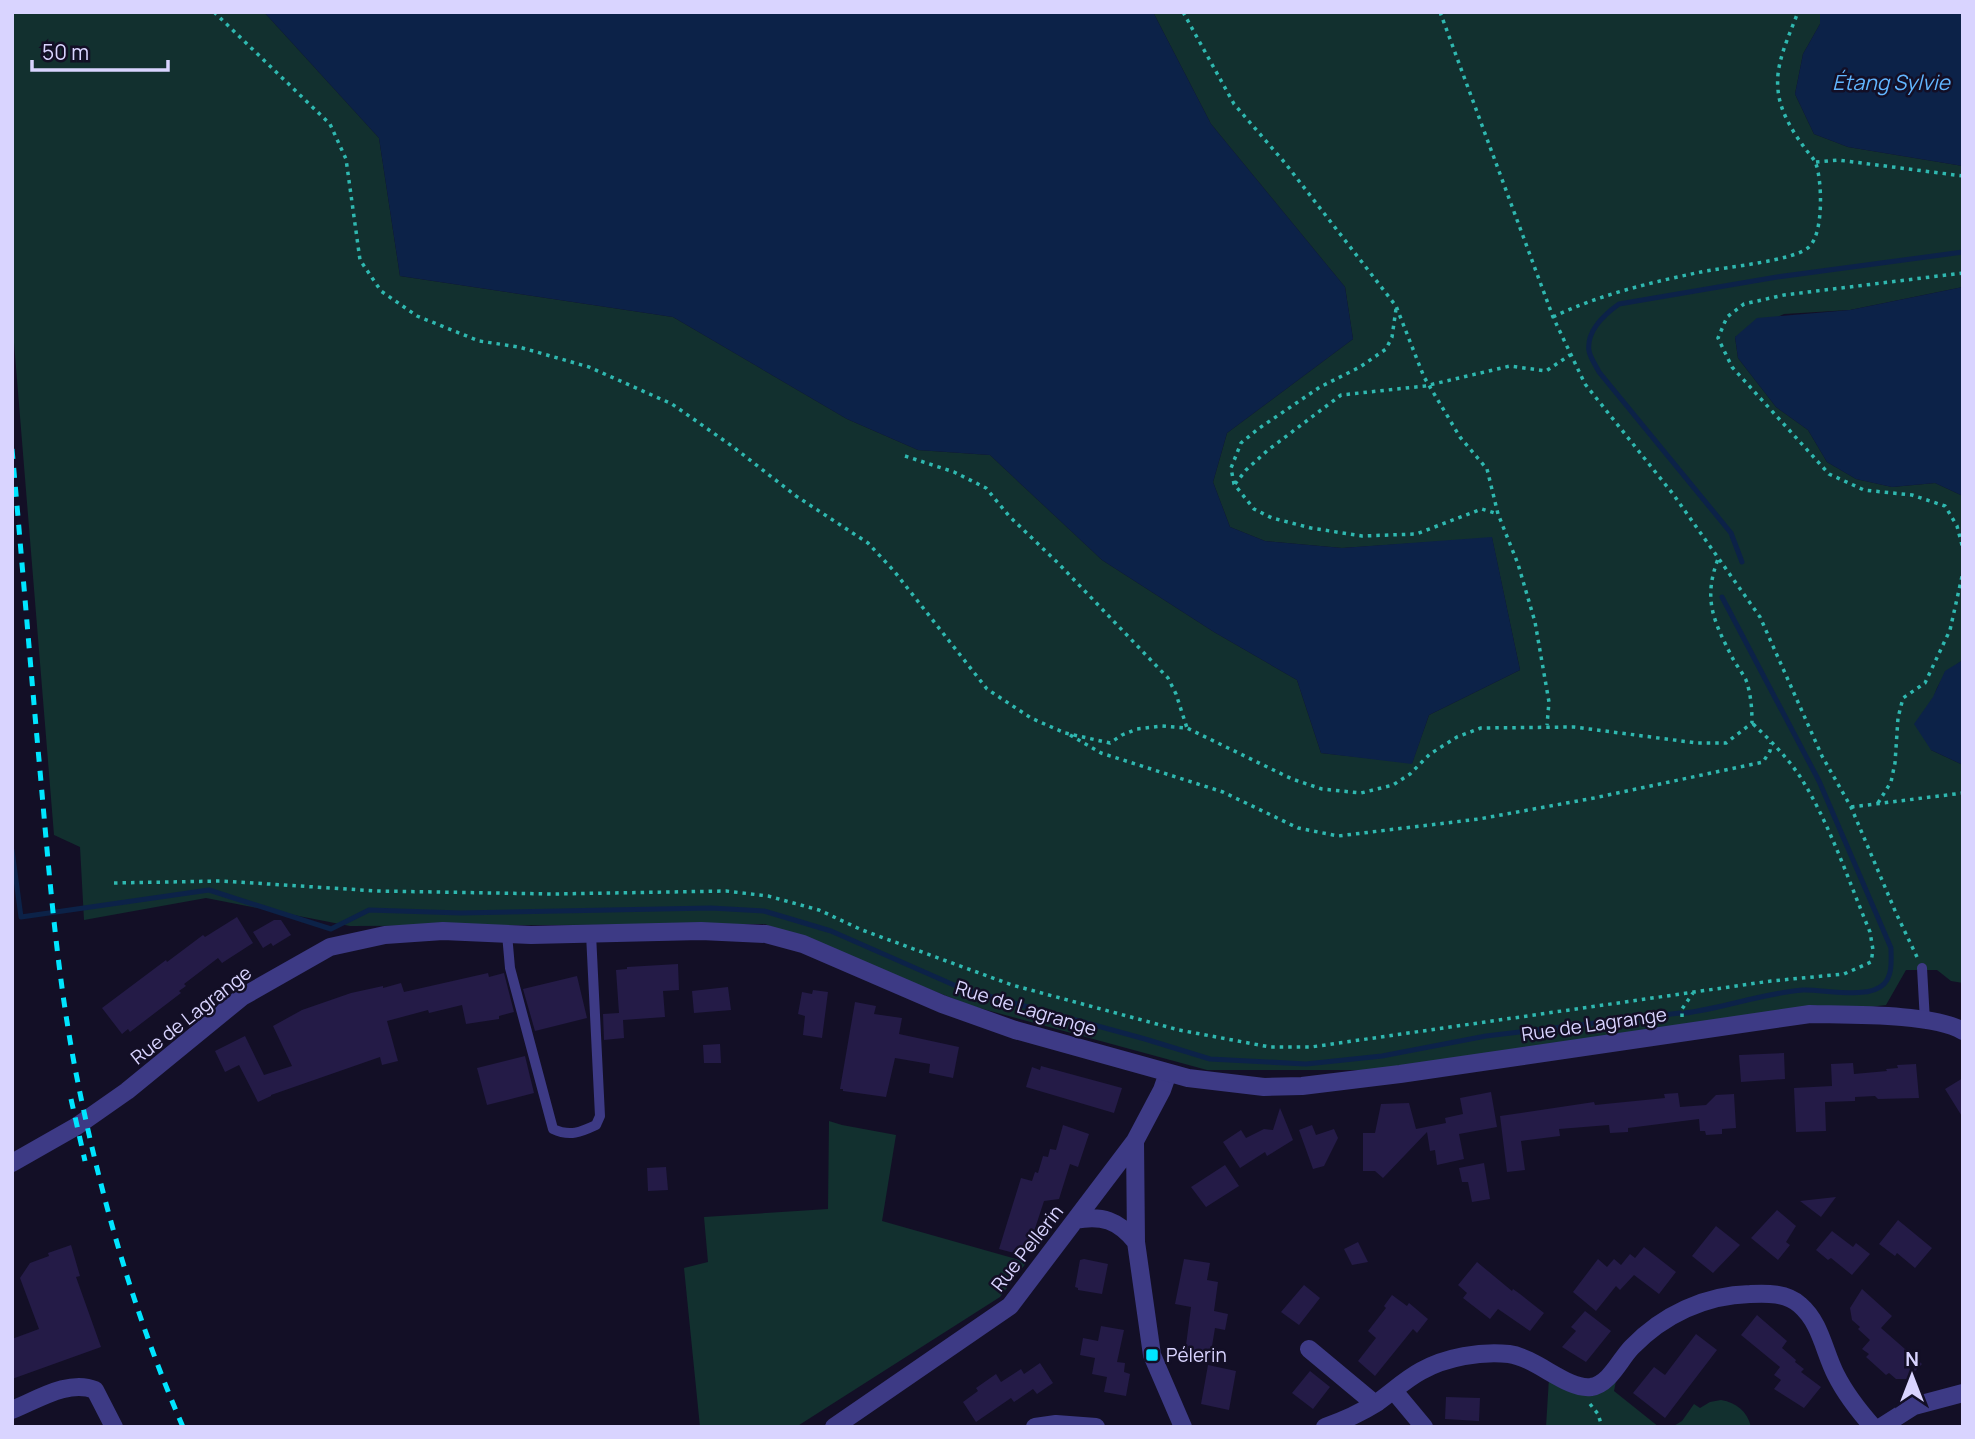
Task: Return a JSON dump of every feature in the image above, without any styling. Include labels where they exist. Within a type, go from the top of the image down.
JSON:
[{"type":"street","name":"Rue de Lagrange","points":[[12,1163],[77,1126],[127,1091],[242,998],[330,947],[385,935],[443,931],[507,934],[701,931],[766,934],[803,944],[942,1004],[1003,1025],[1168,1073],[1225,1084],[1264,1087],[1302,1086],[1810,1014],[1866,1015],[1925,1021],[1963,1031]]},
{"type":"street","name":"Rue Pellerin","points":[[834,1427],[1010,1306],[1135,1141],[1168,1073]]},
{"type":"street","points":[[1135,1141],[1136,1242],[1152,1355],[1183,1427]]},
{"type":"street","points":[[1075,1220],[1094,1216],[1111,1221],[1127,1230],[1136,1242]]},
{"type":"street","points":[[1325,1427],[1375,1404],[1421,1371],[1445,1361],[1474,1355],[1510,1354],[1538,1363],[1577,1387],[1594,1387],[1610,1375],[1647,1333],[1684,1308],[1735,1294],[1783,1296],[1800,1304],[1825,1344],[1835,1373],[1852,1403],[1873,1427]]},
{"type":"street","points":[[1309,1349],[1375,1404]]},
{"type":"street","points":[[12,1410],[69,1387],[86,1386],[95,1390],[114,1427]]},
{"type":"street","points":[[1394,1391],[1424,1427]]},
{"type":"street","points":[[1881,1427],[1914,1406],[1963,1393]]},
{"type":"street","points":[[1035,1427],[1056,1424],[1096,1427]]},
{"type":"lane","points":[[507,934],[510,968],[553,1129],[563,1133],[579,1133],[596,1125],[600,1116],[591,934]]},
{"type":"lane","points":[[1922,968],[1925,1021]]},
{"type":"path","points":[[214,12],[330,124],[346,159],[360,260],[381,292],[416,316],[479,341],[519,347],[589,367],[672,404],[796,496],[868,542],[987,690],[1031,718],[1101,753],[1223,792],[1298,828],[1338,836],[1479,819],[1763,762],[1770,751],[1771,741]]},
{"type":"path","points":[[1183,12],[1234,104],[1293,173],[1396,306],[1429,385],[1460,437],[1487,469],[1498,514],[1518,564],[1535,622],[1549,702],[1546,726]]},
{"type":"path","points":[[1440,12],[1553,317],[1570,355],[1585,384],[1673,494],[1760,617],[1822,756],[1851,807],[1886,892],[1922,968]]},
{"type":"path","points":[[1553,317],[1642,286],[1700,272],[1784,257],[1807,249],[1812,243],[1818,226],[1821,198],[1816,162],[1802,145],[1784,113],[1777,88],[1782,57],[1798,12]]},
{"type":"path","points":[[1816,162],[1838,160],[1963,176]]},
{"type":"path","points":[[1963,273],[1784,295],[1744,304],[1727,317],[1718,338],[1732,367],[1829,474],[1864,490],[1912,495],[1945,506],[1957,526],[1963,549]]},
{"type":"path","points":[[1396,306],[1392,337],[1386,349],[1360,367],[1320,387],[1241,443],[1231,468],[1234,484],[1254,509],[1272,518],[1311,528],[1362,536],[1416,534],[1482,509],[1498,514]]},
{"type":"path","points":[[1234,484],[1268,450],[1342,395],[1429,385],[1510,366],[1546,370],[1570,355]]},
{"type":"path","points":[[905,456],[954,472],[986,488],[1009,516],[1058,563],[1142,653],[1160,668],[1176,694],[1187,728]]},
{"type":"path","points":[[114,883],[222,881],[377,891],[553,894],[726,891],[768,896],[819,910],[862,930],[1012,985],[1179,1030],[1270,1047],[1311,1047],[1363,1041],[1460,1024],[1694,991],[1844,974],[1871,962],[1873,950],[1870,932],[1822,820],[1799,775],[1752,723],[1746,681],[1731,655],[1711,609],[1710,579],[1718,559]]},
{"type":"path","points":[[1878,803],[1891,782],[1898,718],[1903,698],[1925,683],[1950,630],[1963,572]]},
{"type":"path","points":[[1065,733],[1111,743],[1137,729],[1161,726],[1187,728],[1292,779],[1322,789],[1361,793],[1393,785],[1430,754],[1457,737],[1482,728],[1546,726],[1635,733],[1697,743],[1726,743],[1752,723]]},
{"type":"path","points":[[1851,807],[1963,793]]},
{"type":"path","points":[[1686,1032],[1682,1009],[1694,991]]},
{"type":"green space","points":[[12,12],[264,12],[379,138],[400,276],[673,317],[847,419],[918,450],[990,455],[1102,560],[1214,632],[1297,680],[1321,753],[1412,763],[1429,715],[1520,670],[1492,538],[1342,548],[1265,541],[1230,527],[1213,482],[1227,433],[1353,339],[1345,287],[1211,124],[1153,12],[1820,12],[1820,24],[1803,54],[1795,94],[1814,134],[1848,147],[1963,166],[1963,287],[1850,310],[1784,314],[1735,337],[1738,358],[1776,407],[1808,430],[1827,462],[1856,479],[1892,487],[1935,483],[1963,496],[1963,660],[1951,669],[1937,688],[1932,710],[1931,750],[1963,765],[1963,983],[1951,981],[1937,970],[1906,970],[1886,1005],[1370,1070],[1207,1070],[972,1006],[765,924],[350,926],[206,898],[84,920],[80,847],[54,835],[12,318]]},
{"type":"green space","points":[[829,1121],[896,1135],[882,1221],[1027,1262],[1000,1297],[796,1427],[700,1427],[684,1268],[708,1262],[704,1217],[828,1209]]},
{"type":"green space","points":[[1549,1378],[1616,1381],[1614,1391],[1659,1427],[1546,1427]]},
{"type":"green space","points":[[1721,1400],[1740,1409],[1747,1416],[1751,1427],[1672,1427],[1682,1421],[1694,1404],[1700,1408]]},
{"type":"water","points":[[264,12],[1153,12],[1211,124],[1345,287],[1353,339],[1227,433],[1213,482],[1230,527],[1265,541],[1342,548],[1492,537],[1520,670],[1429,715],[1412,764],[1321,753],[1297,680],[1214,632],[1102,560],[990,455],[918,450],[847,419],[673,317],[400,276],[379,138]]},
{"type":"water","name":"Étang Sylvie","points":[[1820,12],[1963,12],[1963,166],[1848,147],[1814,134],[1795,94],[1803,54],[1820,24]]},
{"type":"water","points":[[1963,287],[1963,496],[1935,483],[1892,487],[1856,479],[1827,462],[1808,430],[1776,407],[1738,358],[1735,337],[1757,318],[1850,310]]},
{"type":"water","points":[[1963,660],[1963,765],[1931,750],[1914,724],[1933,697],[1945,671]]},
{"type":"building","points":[[237,917],[253,943],[222,963],[218,958],[184,984],[186,986],[179,991],[181,993],[130,1032],[128,1029],[122,1034],[102,1008],[203,935],[205,937]]},
{"type":"building","points":[[274,920],[281,920],[291,935],[273,946],[271,943],[263,948],[253,932]]},
{"type":"building","points":[[678,964],[679,990],[663,991],[665,1017],[623,1020],[624,1038],[604,1040],[603,1014],[619,1013],[616,970]]},
{"type":"building","points":[[488,973],[489,977],[504,973],[514,1012],[499,1016],[499,1019],[466,1024],[462,1005],[429,1013],[428,1010],[387,1021],[398,1061],[382,1065],[380,1057],[258,1102],[239,1065],[225,1072],[215,1051],[245,1036],[264,1075],[292,1066],[273,1026],[302,1010],[351,993],[383,986],[401,983],[404,992]]},
{"type":"building","points":[[577,976],[587,1018],[535,1031],[523,989]]},
{"type":"building","points":[[728,987],[731,1010],[694,1013],[692,991]]},
{"type":"building","points":[[813,990],[828,992],[822,1038],[803,1035],[805,1016],[798,1014],[802,992],[812,994]]},
{"type":"building","points":[[855,1002],[876,1006],[874,1014],[902,1018],[899,1034],[959,1047],[953,1078],[929,1073],[930,1064],[895,1058],[886,1097],[840,1089]]},
{"type":"building","points":[[720,1044],[721,1063],[704,1063],[703,1045]]},
{"type":"building","points":[[1784,1053],[1785,1079],[1741,1082],[1739,1055]]},
{"type":"building","points":[[525,1056],[534,1093],[487,1105],[477,1068]]},
{"type":"building","points":[[1853,1063],[1854,1074],[1887,1071],[1886,1069],[1898,1068],[1897,1065],[1916,1064],[1919,1098],[1878,1099],[1875,1096],[1855,1097],[1855,1101],[1825,1102],[1826,1131],[1796,1132],[1794,1088],[1832,1086],[1831,1064]]},
{"type":"building","points":[[1041,1066],[1122,1088],[1114,1113],[1026,1087],[1032,1067],[1040,1070]]},
{"type":"building","points":[[1963,1078],[1963,1118],[1945,1089]]},
{"type":"building","points":[[1491,1092],[1497,1127],[1459,1134],[1464,1159],[1437,1165],[1435,1150],[1430,1151],[1427,1132],[1383,1178],[1375,1171],[1363,1171],[1363,1133],[1375,1133],[1381,1104],[1409,1103],[1416,1129],[1446,1123],[1445,1118],[1463,1114],[1460,1098]]},
{"type":"building","points":[[1678,1093],[1680,1107],[1706,1105],[1716,1095],[1734,1094],[1736,1128],[1722,1129],[1722,1134],[1706,1135],[1705,1131],[1700,1131],[1699,1119],[1628,1128],[1628,1132],[1610,1133],[1609,1125],[1559,1129],[1560,1136],[1521,1141],[1525,1170],[1507,1172],[1500,1116],[1594,1102],[1595,1105],[1665,1098],[1664,1094]]},
{"type":"building","points":[[1280,1108],[1293,1140],[1267,1156],[1265,1152],[1240,1168],[1223,1142],[1241,1130],[1246,1138],[1264,1129],[1273,1130]]},
{"type":"building","points":[[1063,1125],[1089,1134],[1078,1167],[1070,1164],[1059,1199],[1044,1201],[1026,1256],[999,1249],[1021,1178],[1032,1181],[1035,1172],[1038,1173],[1043,1156],[1048,1157],[1050,1149],[1056,1150]]},
{"type":"building","points":[[1312,1125],[1316,1135],[1334,1129],[1338,1138],[1324,1166],[1313,1169],[1299,1130]]},
{"type":"building","points":[[1484,1163],[1490,1199],[1472,1202],[1468,1182],[1462,1182],[1459,1168]]},
{"type":"building","points":[[1225,1165],[1239,1186],[1206,1207],[1191,1187]]},
{"type":"building","points":[[666,1167],[668,1190],[648,1191],[647,1168]]},
{"type":"building","points":[[1836,1197],[1821,1217],[1800,1201]]},
{"type":"building","points":[[1777,1210],[1796,1226],[1786,1242],[1790,1245],[1778,1260],[1751,1238]]},
{"type":"building","points":[[1898,1220],[1932,1248],[1915,1268],[1897,1253],[1895,1256],[1879,1244]]},
{"type":"building","points":[[1716,1226],[1740,1245],[1713,1273],[1692,1256]]},
{"type":"building","points":[[1832,1231],[1853,1247],[1856,1243],[1870,1254],[1852,1275],[1816,1250]]},
{"type":"building","points":[[1358,1242],[1368,1262],[1352,1265],[1344,1249]]},
{"type":"building","points":[[71,1245],[80,1276],[76,1277],[101,1347],[12,1379],[12,1339],[39,1329],[20,1278],[30,1263]]},
{"type":"building","points":[[1644,1247],[1676,1272],[1659,1294],[1634,1275],[1620,1290],[1616,1286],[1596,1311],[1573,1292],[1598,1259],[1607,1267],[1614,1259],[1621,1265],[1630,1254],[1635,1258]]},
{"type":"building","points":[[1184,1259],[1210,1263],[1207,1280],[1218,1282],[1214,1311],[1228,1314],[1225,1330],[1215,1328],[1210,1358],[1185,1353],[1191,1307],[1175,1304]]},
{"type":"building","points":[[1080,1260],[1108,1264],[1102,1294],[1078,1290],[1075,1287]]},
{"type":"building","points":[[1477,1262],[1544,1313],[1530,1331],[1498,1309],[1490,1319],[1463,1298],[1467,1293],[1458,1285]]},
{"type":"building","points":[[1304,1285],[1320,1298],[1299,1325],[1281,1312]]},
{"type":"building","points":[[1862,1289],[1892,1316],[1881,1328],[1922,1364],[1907,1379],[1896,1379],[1889,1373],[1886,1375],[1866,1357],[1869,1354],[1862,1349],[1870,1340],[1852,1320],[1850,1308]]},
{"type":"building","points":[[1392,1295],[1407,1306],[1409,1303],[1428,1319],[1417,1333],[1413,1329],[1375,1376],[1358,1361],[1376,1338],[1368,1331],[1386,1308],[1384,1306]]},
{"type":"building","points":[[1585,1311],[1611,1331],[1586,1362],[1562,1347],[1576,1331],[1571,1327]]},
{"type":"building","points":[[1757,1315],[1787,1341],[1782,1348],[1804,1369],[1801,1372],[1821,1387],[1804,1408],[1774,1389],[1781,1380],[1774,1375],[1780,1367],[1741,1335]]},
{"type":"building","points":[[1101,1326],[1124,1330],[1117,1362],[1125,1363],[1124,1372],[1130,1374],[1126,1396],[1104,1392],[1107,1377],[1092,1374],[1095,1358],[1080,1355],[1083,1338],[1098,1341]]},
{"type":"building","points":[[1696,1334],[1717,1350],[1665,1418],[1633,1393],[1654,1367],[1665,1375]]},
{"type":"building","points":[[1040,1363],[1053,1383],[1037,1394],[1033,1389],[1014,1402],[1011,1398],[976,1422],[963,1402],[978,1391],[976,1388],[996,1374],[1001,1382],[1021,1369],[1024,1374]]},
{"type":"building","points":[[1208,1365],[1236,1371],[1229,1410],[1201,1404]]},
{"type":"building","points":[[1310,1371],[1330,1387],[1313,1409],[1292,1393]]},
{"type":"building","points":[[1446,1397],[1480,1398],[1479,1421],[1445,1419]]},
{"type":"waterway","points":[[1742,562],[1731,533],[1599,372],[1589,351],[1593,330],[1619,304],[1777,277],[1963,252]]},
{"type":"waterway","points":[[1685,1013],[1803,990],[1868,992],[1884,984],[1891,967],[1891,948],[1819,781],[1722,597]]},
{"type":"waterway","points":[[12,850],[21,917],[209,890],[331,929],[369,910],[461,913],[711,908],[764,911],[831,931],[963,989],[1210,1059],[1306,1064],[1382,1056],[1486,1036],[1680,1013]]},
{"type":"railway","points":[[12,449],[49,869],[68,1029],[95,1160],[119,1250],[148,1340],[183,1427]]},
{"type":"railway","points":[[71,1099],[85,1161]]},
{"type":"place","name":"Pélerin","points":[[1152,1355]]}]
